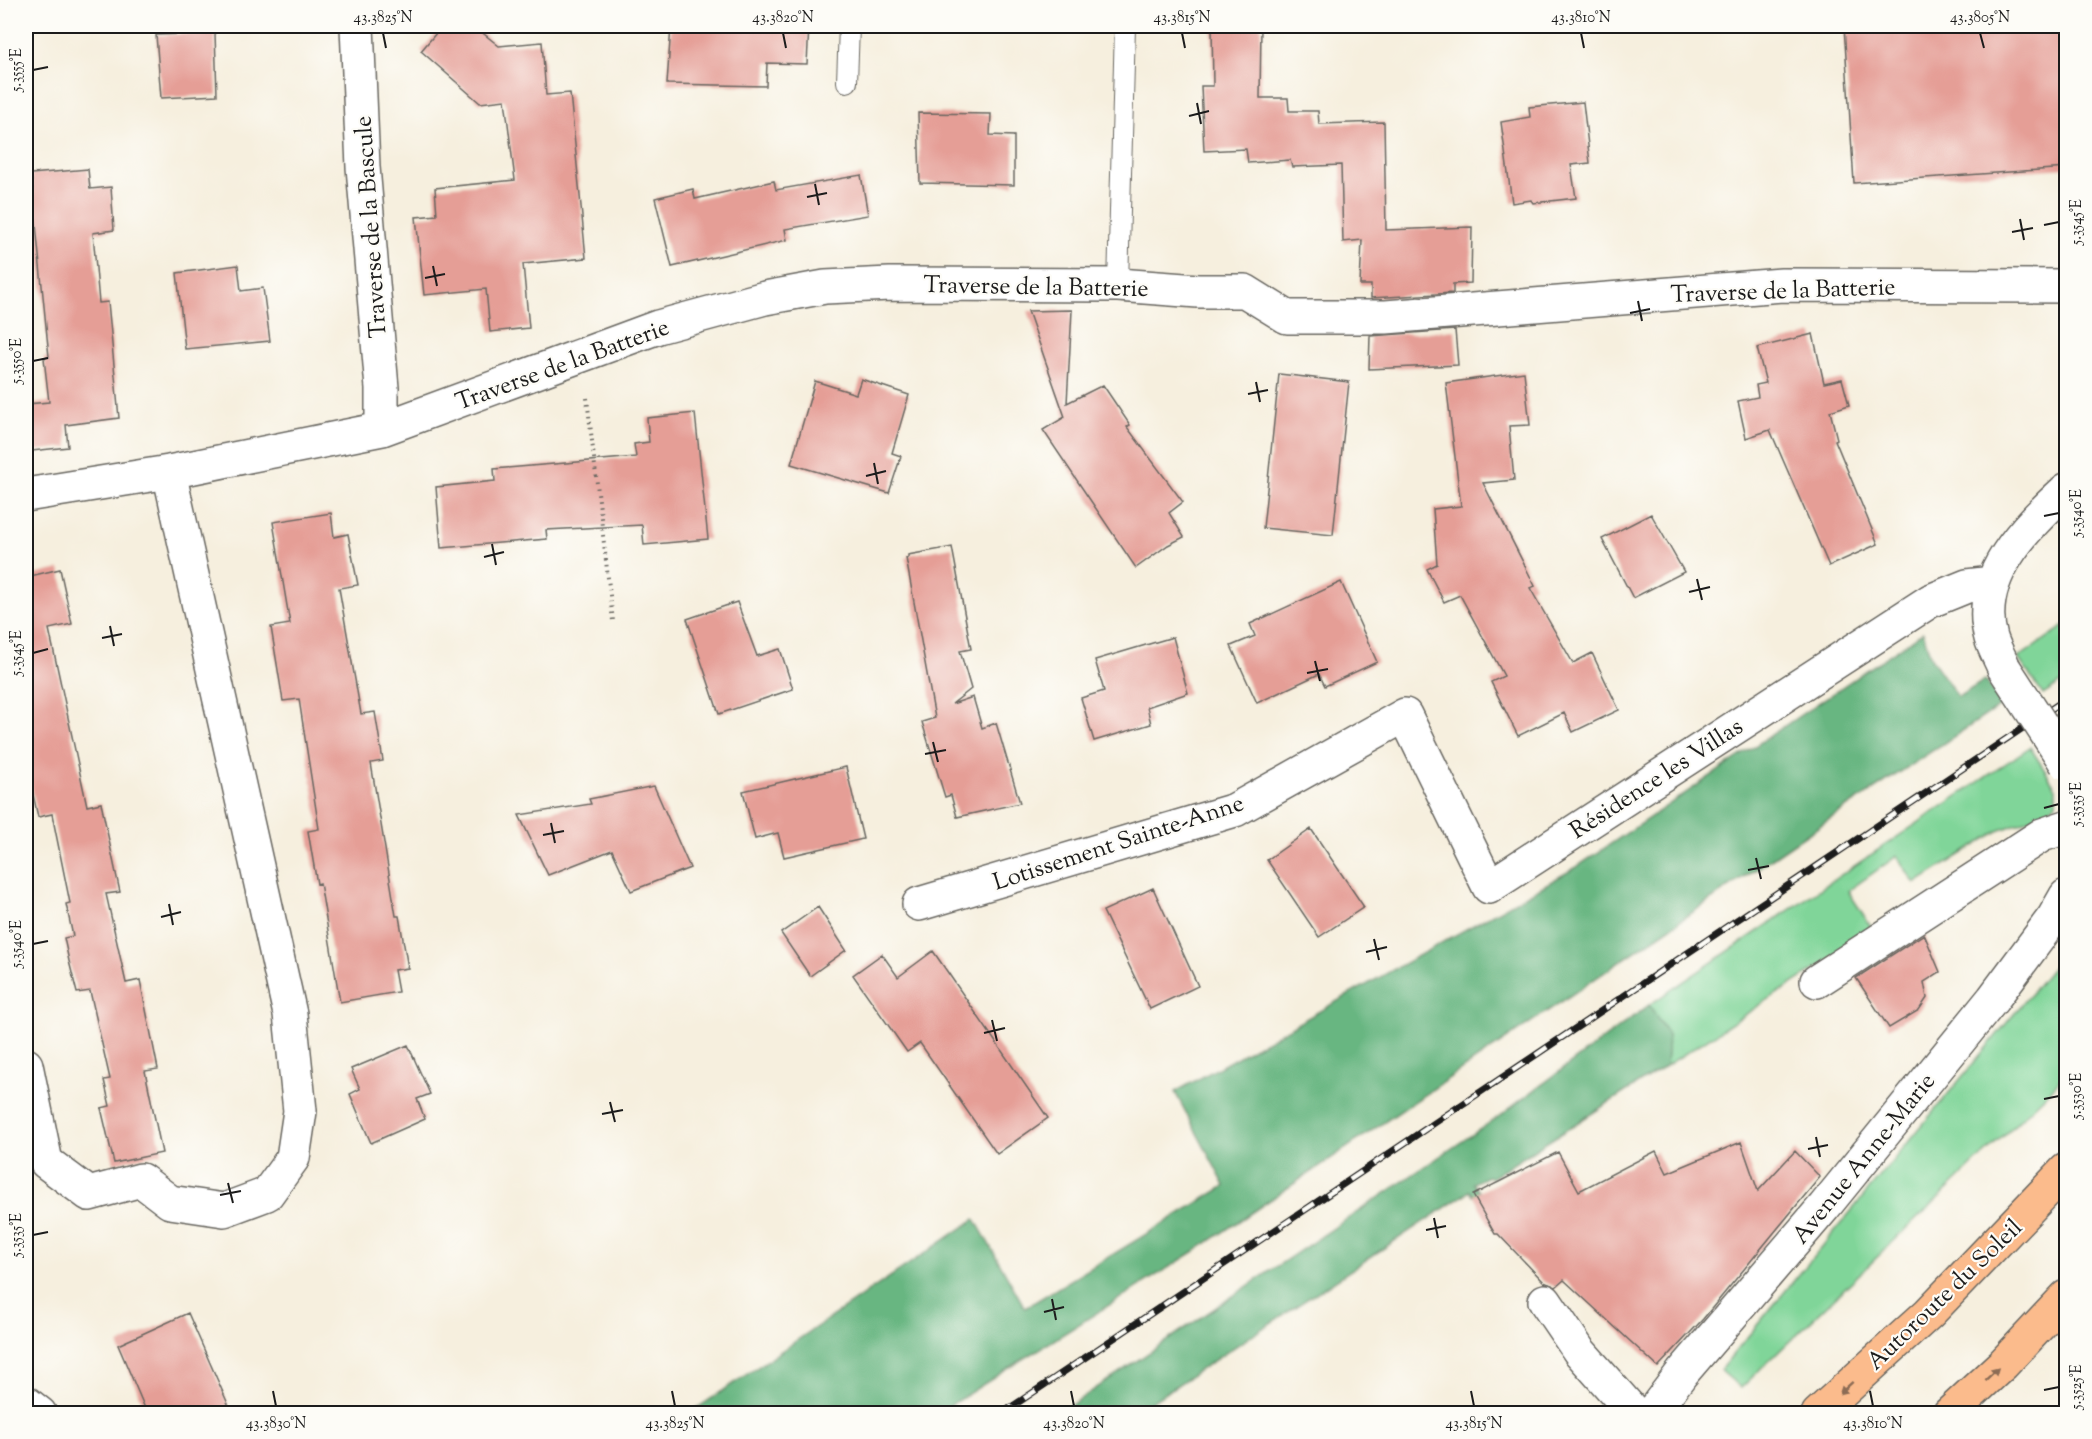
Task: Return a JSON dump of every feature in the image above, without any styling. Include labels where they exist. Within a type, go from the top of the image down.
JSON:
[{"type":"highway","name":"Autoroute du Soleil","points":[[1818,1413],[1929,1313],[2067,1170]]},
{"type":"highway","points":[[1949,1413],[2003,1364],[2067,1297]]},
{"type":"street","name":"Traverse de la Bascule","points":[[357,26],[363,167],[382,388],[382,429]]},
{"type":"street","name":"Traverse de la Batterie","points":[[26,495],[169,472],[382,429],[669,324],[765,298],[825,287],[890,284],[1118,285],[1198,291],[1245,291],[1287,317],[1386,317],[1782,285],[2067,286]]},
{"type":"street","points":[[26,1065],[46,1162],[88,1194],[141,1180],[170,1202],[224,1210],[267,1194],[293,1158],[300,1111],[290,1014],[169,472]]},
{"type":"street","points":[[2067,490],[2047,508],[2007,553],[1993,583],[1987,612],[1991,639],[2004,668],[2067,762]]},
{"type":"street","name":"Résidence les Villas","points":[[1405,715],[1489,887],[1930,601],[1967,586],[1993,583]]},
{"type":"street","name":"Lotissement Sainte-Anne","points":[[919,904],[1235,810],[1405,715]]},
{"type":"street","points":[[1817,981],[2042,835],[2067,827]]},
{"type":"street","name":"Avenue Anne-Marie","points":[[1651,1413],[1682,1373],[1824,1208],[1993,999],[2067,896]]},
{"type":"street","points":[[1545,1301],[1579,1351],[1635,1413]]},
{"type":"street","points":[[26,1403],[40,1413]]},
{"type":"lane","points":[[847,82],[849,26]]},
{"type":"lane","points":[[1118,285],[1125,26]]},
{"type":"path","points":[[582,354],[613,621]]},
{"type":"green space","points":[[2066,625],[2066,680],[2043,695],[2018,658]]},
{"type":"green space","points":[[1923,632],[1931,658],[1958,697],[1985,680],[2003,704],[1837,814],[1195,1251],[938,1413],[690,1413],[975,1219],[1025,1308],[1225,1186],[1175,1092],[1575,868]]},
{"type":"green space","points":[[2030,747],[2056,788],[2056,803],[2041,815],[1998,831],[1915,884],[1897,856],[1848,891],[1874,931],[1666,1066],[1668,1035],[1649,1005]]},
{"type":"green space","points":[[2066,951],[2066,1073],[1741,1388],[1720,1370]]},
{"type":"green space","points":[[1649,1005],[1668,1035],[1666,1066],[1491,1178],[1488,1176],[1473,1183],[1480,1193],[1474,1196],[1470,1191],[1135,1413],[1058,1414],[1501,1115]]},
{"type":"building","points":[[442,26],[474,26],[499,46],[542,42],[546,95],[570,93],[586,258],[523,264],[529,328],[490,332],[486,289],[424,295],[416,217],[437,215],[435,188],[515,180],[505,100],[480,103],[421,51]]},
{"type":"building","points":[[671,26],[809,26],[807,64],[767,63],[766,86],[667,84]]},
{"type":"building","points":[[1212,26],[1261,26],[1260,98],[1288,98],[1289,111],[1318,111],[1319,124],[1384,122],[1386,230],[1472,227],[1471,283],[1453,284],[1453,293],[1371,298],[1371,285],[1360,285],[1362,240],[1343,242],[1341,165],[1292,167],[1290,160],[1248,163],[1246,149],[1204,151],[1201,86],[1213,86]]},
{"type":"building","points":[[1844,26],[2067,26],[2067,168],[1854,183]]},
{"type":"building","points":[[215,33],[217,95],[161,98],[156,35]]},
{"type":"building","points":[[1583,102],[1590,163],[1571,165],[1576,198],[1512,203],[1501,122],[1530,117],[1529,107]]},
{"type":"building","points":[[918,113],[991,114],[990,135],[1014,136],[1014,185],[920,183]]},
{"type":"building","points":[[88,169],[90,189],[111,187],[114,230],[93,233],[99,303],[108,302],[119,418],[66,425],[68,447],[32,451],[27,404],[49,402],[44,358],[49,357],[31,174]]},
{"type":"building","points":[[861,175],[868,215],[785,229],[787,240],[672,267],[655,198],[693,189],[695,199],[774,181],[776,190]]},
{"type":"building","points":[[238,265],[241,291],[263,288],[270,341],[185,349],[177,273]]},
{"type":"building","points":[[1072,310],[1067,403],[1103,385],[1130,425],[1127,427],[1183,502],[1169,513],[1184,537],[1168,545],[1136,568],[1043,430],[1065,417],[1028,311]]},
{"type":"building","points":[[1455,330],[1458,365],[1369,369],[1370,336]]},
{"type":"building","points":[[1813,334],[1824,383],[1842,379],[1849,405],[1830,411],[1837,439],[1835,440],[1878,544],[1829,566],[1770,430],[1746,438],[1738,401],[1758,397],[1756,385],[1766,383],[1757,348]]},
{"type":"building","points":[[1524,372],[1530,425],[1509,426],[1514,480],[1483,483],[1535,586],[1530,588],[1573,663],[1592,653],[1619,710],[1573,732],[1564,713],[1518,736],[1491,682],[1504,676],[1460,595],[1444,602],[1427,569],[1437,564],[1433,509],[1461,506],[1446,383]]},
{"type":"building","points":[[1279,374],[1349,382],[1333,535],[1263,528]]},
{"type":"building","points":[[861,379],[909,395],[892,453],[901,456],[889,493],[791,464],[815,381],[856,394]]},
{"type":"building","points":[[695,413],[708,539],[644,545],[642,525],[546,530],[547,539],[441,548],[436,487],[495,481],[494,469],[636,457],[634,444],[649,442],[647,418]]},
{"type":"building","points":[[331,513],[334,537],[348,534],[358,585],[339,588],[361,714],[375,712],[383,761],[371,763],[396,916],[399,916],[408,968],[394,970],[398,992],[340,1002],[320,883],[317,884],[308,831],[319,829],[299,699],[283,701],[271,627],[290,624],[273,522]]},
{"type":"building","points":[[1651,514],[1684,572],[1633,598],[1602,539]]},
{"type":"building","points":[[952,547],[971,649],[960,651],[971,689],[952,704],[973,697],[982,728],[996,723],[1020,803],[957,817],[951,795],[945,797],[922,722],[935,718],[906,558],[908,555]]},
{"type":"building","points":[[60,569],[72,624],[49,629],[87,806],[101,803],[120,892],[106,894],[126,983],[140,980],[158,1069],[145,1071],[162,1153],[114,1163],[101,1108],[110,1106],[104,1080],[110,1079],[90,991],[77,993],[69,961],[64,938],[73,936],[66,904],[70,903],[52,814],[38,817],[26,763],[31,741],[26,718],[26,577]]},
{"type":"building","points":[[1341,582],[1377,662],[1325,686],[1319,674],[1257,703],[1231,646],[1255,636],[1250,624]]},
{"type":"building","points":[[737,602],[757,656],[780,649],[793,689],[719,714],[687,619]]},
{"type":"building","points":[[1173,637],[1188,693],[1147,707],[1151,724],[1094,741],[1081,698],[1104,691],[1095,660]]},
{"type":"building","points":[[846,767],[863,839],[784,857],[778,833],[755,839],[743,791]]},
{"type":"building","points":[[654,786],[690,868],[631,891],[612,850],[548,875],[519,815],[591,804],[589,799]]},
{"type":"building","points":[[1311,829],[1364,907],[1319,937],[1267,860]]},
{"type":"building","points":[[1153,888],[1198,986],[1150,1009],[1103,911]]},
{"type":"building","points":[[818,907],[846,950],[810,976],[781,933]]},
{"type":"building","points":[[1924,934],[1940,972],[1924,982],[1927,998],[1919,1010],[1889,1028],[1856,978]]},
{"type":"building","points":[[933,951],[1048,1118],[997,1154],[920,1043],[907,1052],[853,975],[882,954],[898,977]]},
{"type":"building","points":[[408,1045],[430,1094],[417,1099],[425,1119],[371,1143],[350,1094],[360,1089],[351,1069]]},
{"type":"building","points":[[1741,1142],[1758,1191],[1795,1151],[1820,1177],[1703,1319],[1658,1367],[1564,1280],[1556,1287],[1544,1282],[1498,1234],[1495,1234],[1473,1195],[1558,1152],[1579,1191],[1656,1151],[1667,1173]]},
{"type":"building","points":[[188,1313],[232,1413],[147,1413],[118,1345]]},
{"type":"railway","points":[[1001,1414],[2066,699]]}]
